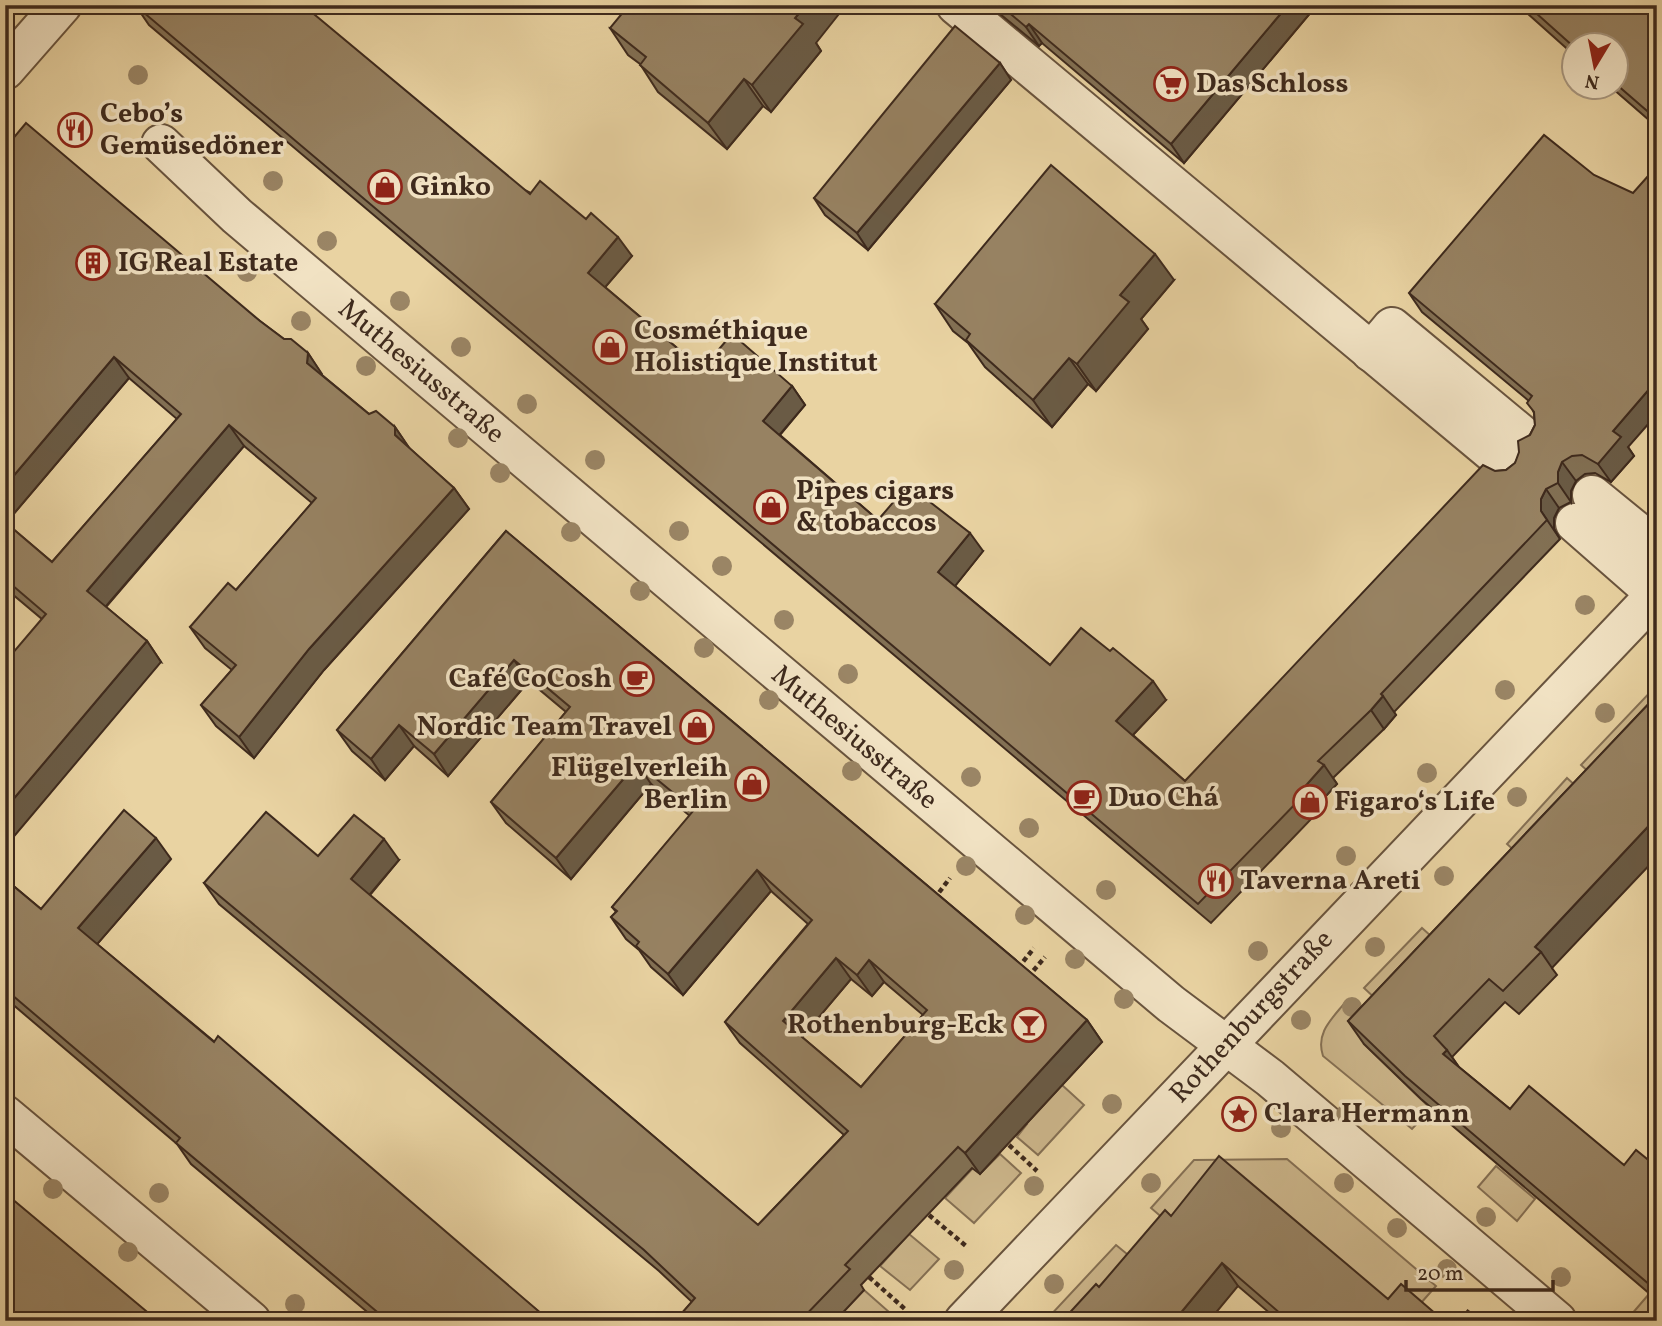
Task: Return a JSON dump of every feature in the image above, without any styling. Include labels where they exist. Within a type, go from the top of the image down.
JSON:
[{"type":"street","points":[[5,70],[62,5]]},
{"type":"street","points":[[956,5],[1381,340],[1519,454]]},
{"type":"street","name":"Muthesiusstraße","points":[[161,144],[267,242],[1171,1004],[1270,1078],[1557,1321]]},
{"type":"street","points":[[1656,593],[1584,509],[1657,548]]},
{"type":"street","name":"Rothenburgstraße","points":[[964,1321],[1656,593]]},
{"type":"street","points":[[5,1115],[251,1321]]},
{"type":"path","points":[[934,899],[956,871]]},
{"type":"path","points":[[1017,969],[1040,941]]},
{"type":"path","points":[[1027,978],[1050,950]]},
{"type":"path","points":[[1009,1145],[1037,1171]]},
{"type":"path","points":[[929,1214],[966,1246]]},
{"type":"path","points":[[869,1277],[906,1310]]},
{"type":"path","points":[[1461,1321],[1475,1303]]},
{"type":"shaded area","points":[[1657,685],[1657,726],[1601,783],[1581,765]]},
{"type":"shaded area","points":[[1567,778],[1587,796],[1527,862],[1507,844]]},
{"type":"shaded area","points":[[1422,928],[1450,953],[1392,1014],[1364,988]]},
{"type":"shaded area","points":[[1347,1000],[1378,1029],[1364,1044],[1431,1109],[1412,1129],[1323,1056],[1323,1032]]},
{"type":"shaded area","points":[[1062,1085],[1084,1105],[1038,1155],[1017,1137],[1027,1124],[1021,1117]]},
{"type":"shaded area","points":[[1000,1154],[1021,1173],[974,1223],[945,1198],[973,1168],[980,1174]]},
{"type":"shaded area","points":[[1287,1159],[1436,1286],[1405,1321],[1187,1239],[1151,1208],[1194,1160]]},
{"type":"shaded area","points":[[1496,1166],[1535,1199],[1517,1221],[1478,1187]]},
{"type":"shaded area","points":[[909,1234],[939,1259],[910,1290],[880,1266]]},
{"type":"shaded area","points":[[1116,1245],[1149,1272],[1100,1321],[1046,1320]]},
{"type":"shaded area","points":[[864,1290],[889,1312],[880,1321],[829,1321],[840,1315]]},
{"type":"shaded area","points":[[1649,1294],[1657,1301],[1657,1321],[1638,1321],[1631,1315]]},
{"type":"building","points":[[137,5],[303,5],[530,194],[540,181],[586,219],[591,213],[618,237],[588,273],[702,369],[732,334],[792,386],[763,421],[878,520],[908,485],[970,533],[938,572],[1050,665],[1081,628],[1110,651],[1113,648],[1153,681],[1116,721],[1185,781],[1483,465],[1495,471],[1506,470],[1515,463],[1519,452],[1518,441],[1530,435],[1535,425],[1534,412],[1527,403],[1532,396],[1409,293],[1544,135],[1594,175],[1633,193],[1657,166],[1657,380],[1613,431],[1621,437],[1598,464],[1582,455],[1572,456],[1562,462],[1558,483],[1546,489],[1541,499],[1541,511],[1547,520],[1381,694],[1383,696],[1371,710],[1318,761],[1324,765],[1300,792],[1303,796],[1198,904]]},
{"type":"building","points":[[629,5],[806,5],[795,18],[803,24],[752,85],[744,79],[708,123],[640,65],[646,57],[610,28]]},
{"type":"building","name":"Das Schloss","points":[[1000,5],[1288,5],[1171,144],[1029,24],[1026,27]]},
{"type":"building","points":[[1527,5],[1657,5],[1657,111],[1653,116],[1630,96],[1630,32],[1560,32],[1560,34]]},
{"type":"building","points":[[955,26],[1000,63],[857,233],[814,198]]},
{"type":"building","points":[[26,123],[260,321],[284,339],[291,339],[308,353],[307,363],[369,414],[376,411],[395,427],[395,435],[454,488],[309,649],[239,737],[201,705],[236,665],[190,627],[228,583],[236,590],[316,498],[229,425],[87,591],[147,641],[5,809],[5,662],[46,614],[5,579],[5,522],[52,562],[181,414],[114,357],[5,486],[5,148]]},
{"type":"building","points":[[1051,165],[1155,254],[1120,295],[1129,302],[1077,364],[1069,358],[1033,400],[966,340],[970,334],[935,304]]},
{"type":"building","points":[[506,531],[1087,1020],[965,1153],[958,1147],[845,1265],[850,1269],[800,1321],[675,1321],[695,1298],[644,1250],[204,883],[266,812],[318,856],[354,815],[384,839],[351,879],[758,1225],[848,1131],[725,1022],[812,920],[757,870],[668,974],[636,946],[639,942],[611,917],[617,911],[612,907],[694,810],[637,763],[556,858],[491,802],[570,707],[514,660],[434,754],[399,725],[371,759],[337,730]],"holes":[[[836,958],[857,975],[869,960],[927,1010],[861,1087],[783,1021]]]},
{"type":"building","points":[[1657,695],[1657,817],[1535,947],[1541,952],[1503,991],[1489,979],[1434,1036],[1447,1050],[1443,1054],[1510,1109],[1529,1086],[1624,1165],[1636,1150],[1657,1167],[1657,1291],[1405,1076],[1348,1021]]},
{"type":"building","points":[[124,810],[156,838],[78,928],[214,1042],[218,1036],[550,1321],[388,1321],[176,1143],[180,1138],[5,989],[5,879],[41,909]]},
{"type":"building","points":[[1219,1156],[1388,1299],[1401,1284],[1444,1321],[1289,1321],[1222,1263],[1174,1321],[1062,1321],[1096,1284],[1099,1287],[1165,1210],[1171,1216]]},
{"type":"building","points":[[5,1193],[158,1321],[5,1321]]},
{"type":"place","name":"Das Schloss","points":[[1171,84]]},
{"type":"place","name":"Cebo’s Gemüsedöner","points":[[75,130]]},
{"type":"place","name":"Ginko","points":[[385,187]]},
{"type":"place","name":"IG Real Estate","points":[[93,263]]},
{"type":"place","name":"Cosméthique Holistique Institut","points":[[610,347]]},
{"type":"place","name":"Pipes cigars & tobaccos","points":[[771,507]]},
{"type":"place","name":"Café CoCosh","points":[[637,679]]},
{"type":"place","name":"Nordic Team Travel","points":[[697,727]]},
{"type":"place","name":"Flügelverleih Berlin","points":[[752,784]]},
{"type":"place","name":"Duo Chá","points":[[1084,798]]},
{"type":"place","name":"Figaro‘s Life","points":[[1310,802]]},
{"type":"place","name":"Taverna Areti","points":[[1216,881]]},
{"type":"place","name":"Rothenburg-Eck","points":[[1029,1025]]},
{"type":"place","name":"Clara Hermann","points":[[1239,1114]]}]
